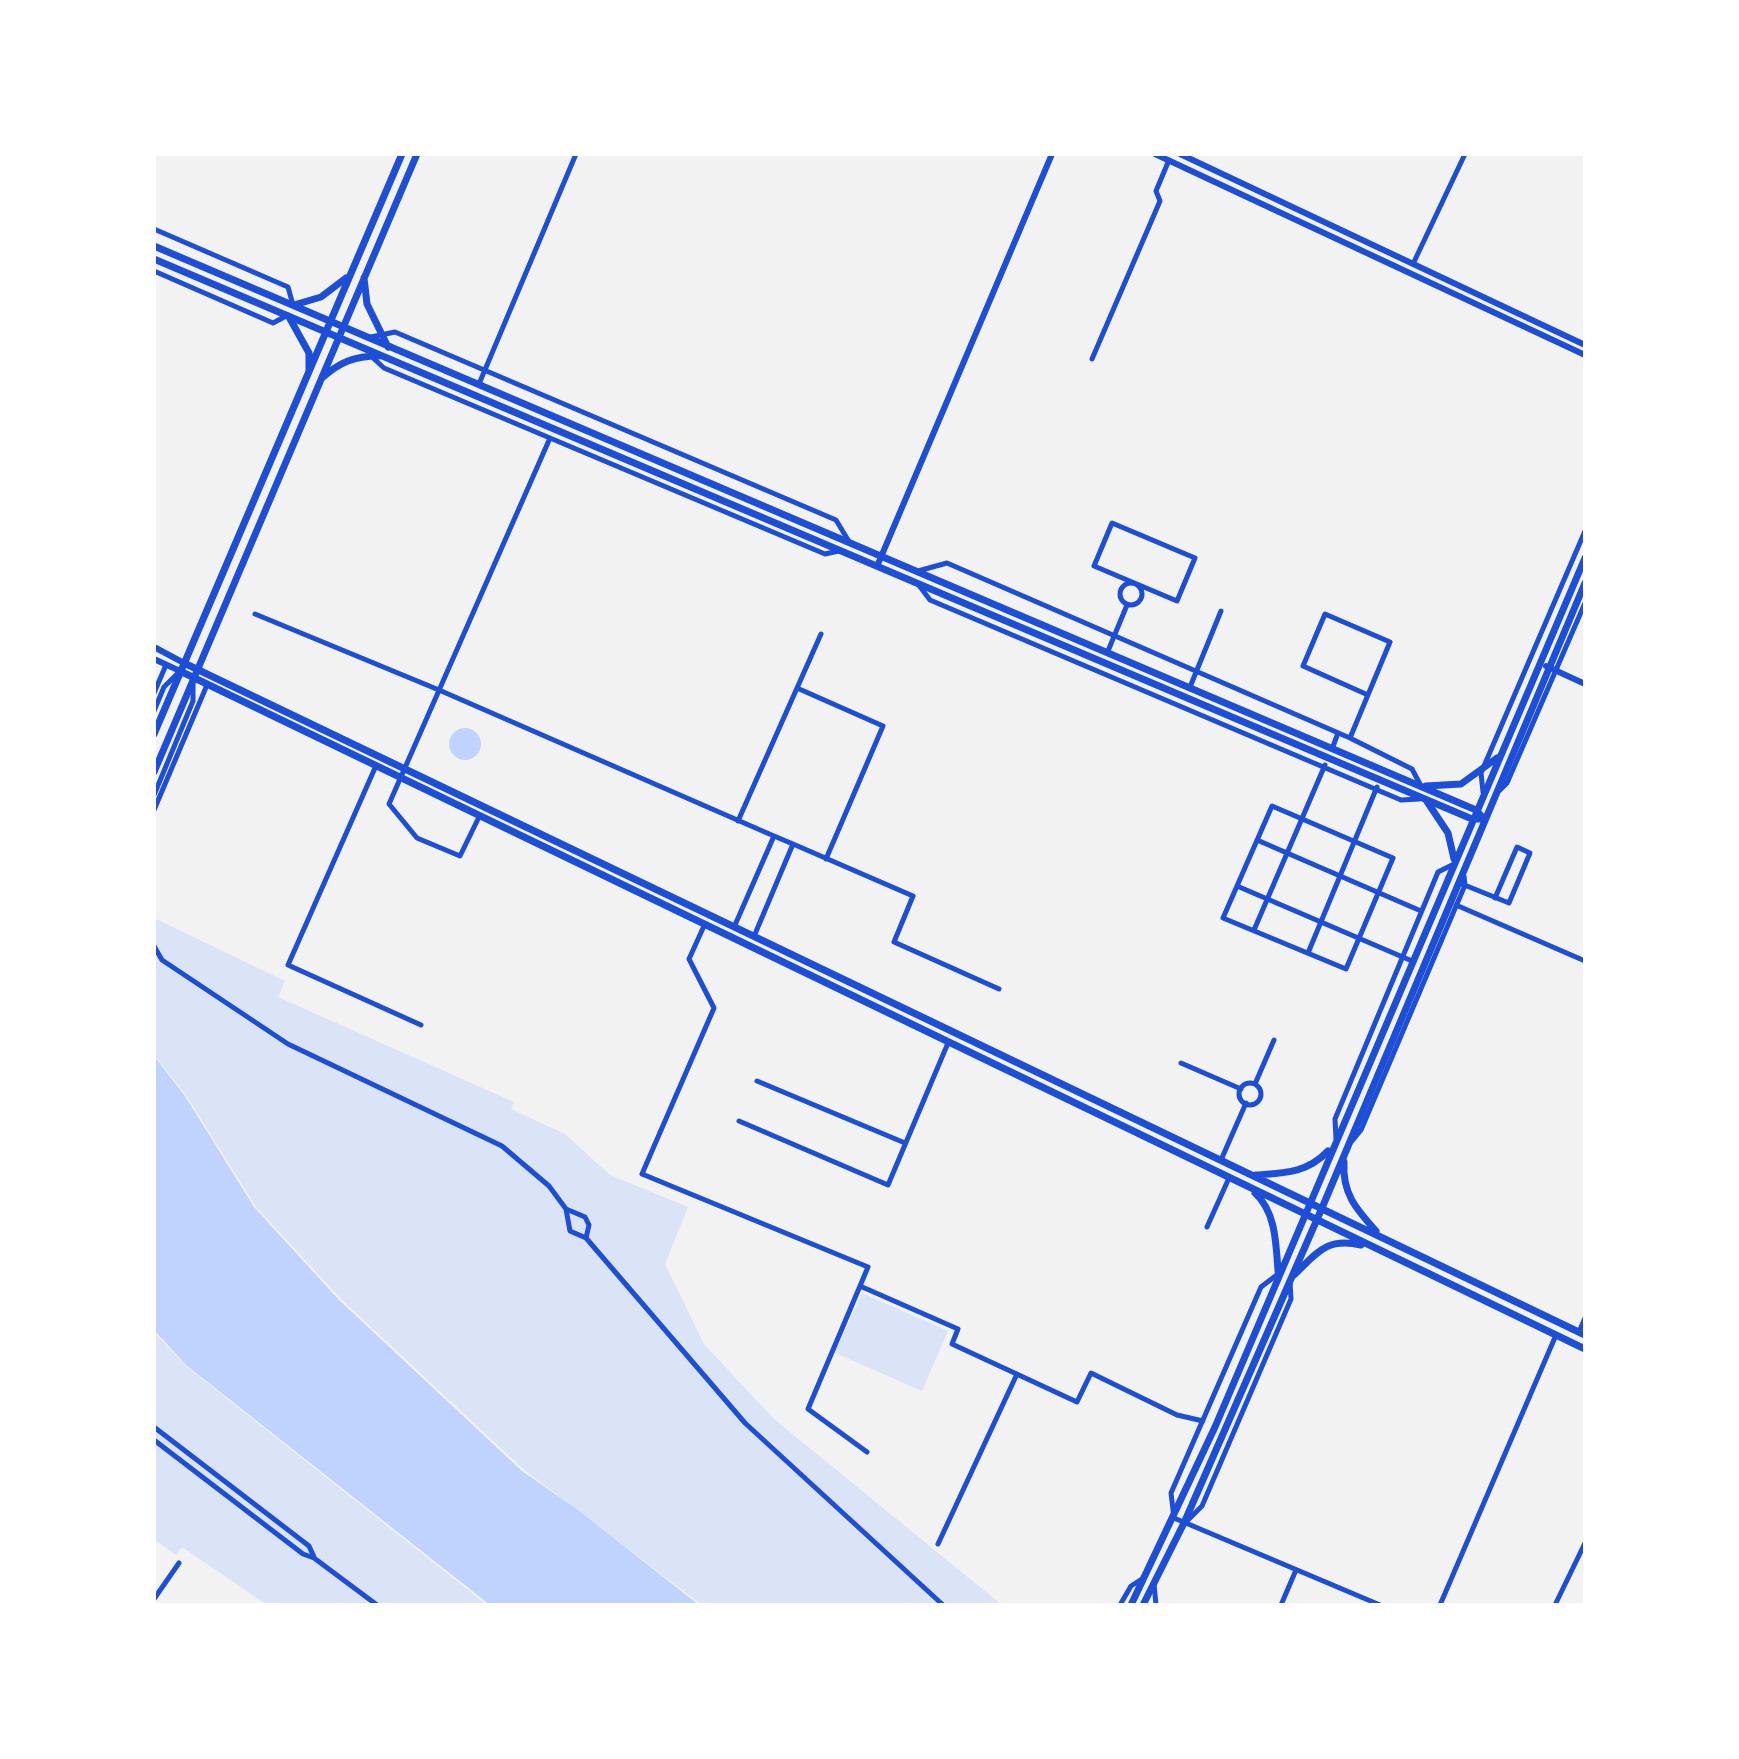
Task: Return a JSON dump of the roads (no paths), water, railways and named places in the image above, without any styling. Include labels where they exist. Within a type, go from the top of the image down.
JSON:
[{"type":"main road","points":[[154,734],[168,688],[184,663],[402,154]]},
{"type":"main road","points":[[154,772],[189,699],[197,670],[417,154]]},
{"type":"main road","points":[[154,246],[848,540],[916,580],[1424,799],[1472,819],[1484,819]]},
{"type":"main road","points":[[154,259],[846,550],[918,571],[1476,810],[1484,819]]},
{"type":"main road","points":[[293,306],[339,287],[352,270]]},
{"type":"main road","points":[[364,277],[367,304],[388,347]]},
{"type":"main road","points":[[288,315],[309,353],[309,374]]},
{"type":"main road","points":[[321,380],[339,363],[384,356]]},
{"type":"main road","points":[[1131,1605],[1174,1518],[1585,558]]},
{"type":"main road","points":[[1143,1605],[1184,1523],[1322,1208],[1462,883],[1463,869],[1493,796],[1553,669],[1585,584]]},
{"type":"main road","points":[[184,663],[1582,1333]]},
{"type":"main road","points":[[180,671],[375,768],[1585,1349]]},
{"type":"main road","points":[[1421,786],[1461,784],[1481,773],[1499,757]]},
{"type":"main road","points":[[1424,799],[1448,833],[1453,862]]},
{"type":"main road","points":[[1114,1123],[1120,1111]]},
{"type":"main road","points":[[1253,1176],[1292,1172],[1314,1165],[1334,1143]]},
{"type":"main road","points":[[1345,1154],[1343,1180],[1351,1203],[1380,1236]]},
{"type":"main road","points":[[1247,1187],[1265,1202],[1276,1235],[1278,1274]]},
{"type":"main road","points":[[1289,1280],[1322,1248],[1341,1241],[1372,1247]]},
{"type":"street","points":[[479,384],[576,154]]},
{"type":"street","points":[[880,560],[1052,154]]},
{"type":"street","points":[[1155,154],[1585,355]]},
{"type":"street","points":[[1180,154],[1585,345]]},
{"type":"street","points":[[1413,264],[1465,154]]},
{"type":"street","points":[[1092,359],[1160,201],[1156,191],[1169,160]]},
{"type":"street","points":[[154,229],[288,287],[293,306]]},
{"type":"street","points":[[154,271],[273,323],[288,315]]},
{"type":"street","points":[[368,338],[395,332],[836,520],[848,540]]},
{"type":"street","points":[[363,348],[384,368],[825,554],[846,550]]},
{"type":"street","points":[[479,817],[460,856],[417,838],[389,804],[550,438]]},
{"type":"street","points":[[1127,605],[1120,593],[1123,586],[1135,583],[1177,601],[1195,558],[1112,523],[1094,566],[1135,583],[1142,591],[1142,598],[1134,606],[1127,605]]},
{"type":"street","points":[[1483,792],[1481,773],[1585,531]]},
{"type":"street","points":[[918,571],[947,563],[1350,738],[1412,769],[1421,786]]},
{"type":"street","points":[[916,580],[930,600],[1401,800],[1424,799]]},
{"type":"street","points":[[1575,580],[1585,584]]},
{"type":"street","points":[[1553,669],[1585,603]]},
{"type":"street","points":[[1108,651],[1127,605]]},
{"type":"street","points":[[1190,687],[1221,611]]},
{"type":"street","points":[[255,614],[439,690],[913,896],[894,942],[999,989]]},
{"type":"street","points":[[1350,738],[1368,695],[1390,642],[1325,614],[1303,666],[1368,695]]},
{"type":"street","points":[[738,821],[821,634]]},
{"type":"street","points":[[154,647],[184,663]]},
{"type":"street","points":[[154,659],[180,671]]},
{"type":"street","points":[[1539,663],[1585,684]]},
{"type":"street","points":[[154,693],[166,665]]},
{"type":"street","points":[[154,810],[207,685]]},
{"type":"street","points":[[154,711],[168,688]]},
{"type":"street","points":[[797,688],[883,726],[826,859]]},
{"type":"street","points":[[1515,694],[1529,688]]},
{"type":"street","points":[[154,795],[189,699]]},
{"type":"street","points":[[1332,749],[1338,733]]},
{"type":"street","points":[[1254,930],[1328,757]]},
{"type":"street","points":[[375,768],[288,965],[421,1025]]},
{"type":"street","points":[[1308,953],[1380,779]]},
{"type":"street","points":[[1272,806],[1302,819],[1393,858],[1346,969],[1223,918],[1272,806]]},
{"type":"street","points":[[735,925],[774,836]]},
{"type":"street","points":[[1257,840],[1421,911]]},
{"type":"street","points":[[755,934],[793,844]]},
{"type":"street","points":[[1349,1145],[1361,1130],[1456,905],[1462,883],[1495,898],[1509,903],[1530,853],[1517,847],[1495,898]]},
{"type":"street","points":[[1334,1143],[1335,1119],[1421,911],[1438,872],[1453,862]]},
{"type":"street","points":[[1237,886],[1412,961]]},
{"type":"street","points":[[1456,905],[1585,961]]},
{"type":"street","points":[[704,926],[689,959],[714,1008],[642,1174],[868,1267],[808,1409],[867,1452]]},
{"type":"street","points":[[154,946],[162,960]]},
{"type":"street","points":[[154,957],[288,1044],[502,1146],[532,1170],[566,1209],[585,1217],[589,1225],[586,1238]]},
{"type":"street","points":[[1255,1084],[1274,1040]]},
{"type":"street","points":[[739,1121],[888,1185],[948,1043]]},
{"type":"street","points":[[1181,1063],[1241,1089]]},
{"type":"street","points":[[757,1081],[905,1143]]},
{"type":"street","points":[[1244,1084],[1255,1084],[1260,1089],[1259,1099],[1254,1104],[1246,1103],[1240,1097],[1241,1089],[1244,1084]]},
{"type":"street","points":[[1221,1160],[1246,1103]]},
{"type":"street","points":[[1207,1227],[1229,1178]]},
{"type":"street","points":[[566,1209],[570,1231],[586,1238],[745,1423],[943,1605]]},
{"type":"street","points":[[1278,1274],[1261,1287],[1171,1493],[1174,1518],[1380,1605]]},
{"type":"street","points":[[860,1286],[958,1329],[952,1344],[1077,1402],[1091,1373],[1177,1415],[1203,1421]]},
{"type":"street","points":[[1582,1333],[1585,1318]]},
{"type":"street","points":[[1440,1605],[1556,1335]]},
{"type":"street","points":[[938,1544],[1017,1374]]},
{"type":"street","points":[[154,1427],[309,1546],[314,1558]]},
{"type":"street","points":[[163,1447],[169,1439]]},
{"type":"street","points":[[154,1440],[303,1554],[314,1558],[377,1605]]},
{"type":"street","points":[[247,1511],[253,1503]]},
{"type":"street","points":[[1555,1605],[1585,1543]]},
{"type":"street","points":[[154,1599],[179,1563]]},
{"type":"street","points":[[1281,1605],[1296,1570]]},
{"type":"street","points":[[1120,1605],[1131,1586],[1145,1577]]},
{"type":"street","points":[[1154,1583],[1156,1605]]},
{"type":"water","points":[[465,728],[476,733],[481,744],[476,755],[465,760],[454,755],[449,744],[454,733]]},
{"type":"water","points":[[154,1056],[185,1096],[254,1207],[339,1300],[522,1471],[578,1510],[699,1605],[490,1605],[186,1365],[154,1330]]}]
